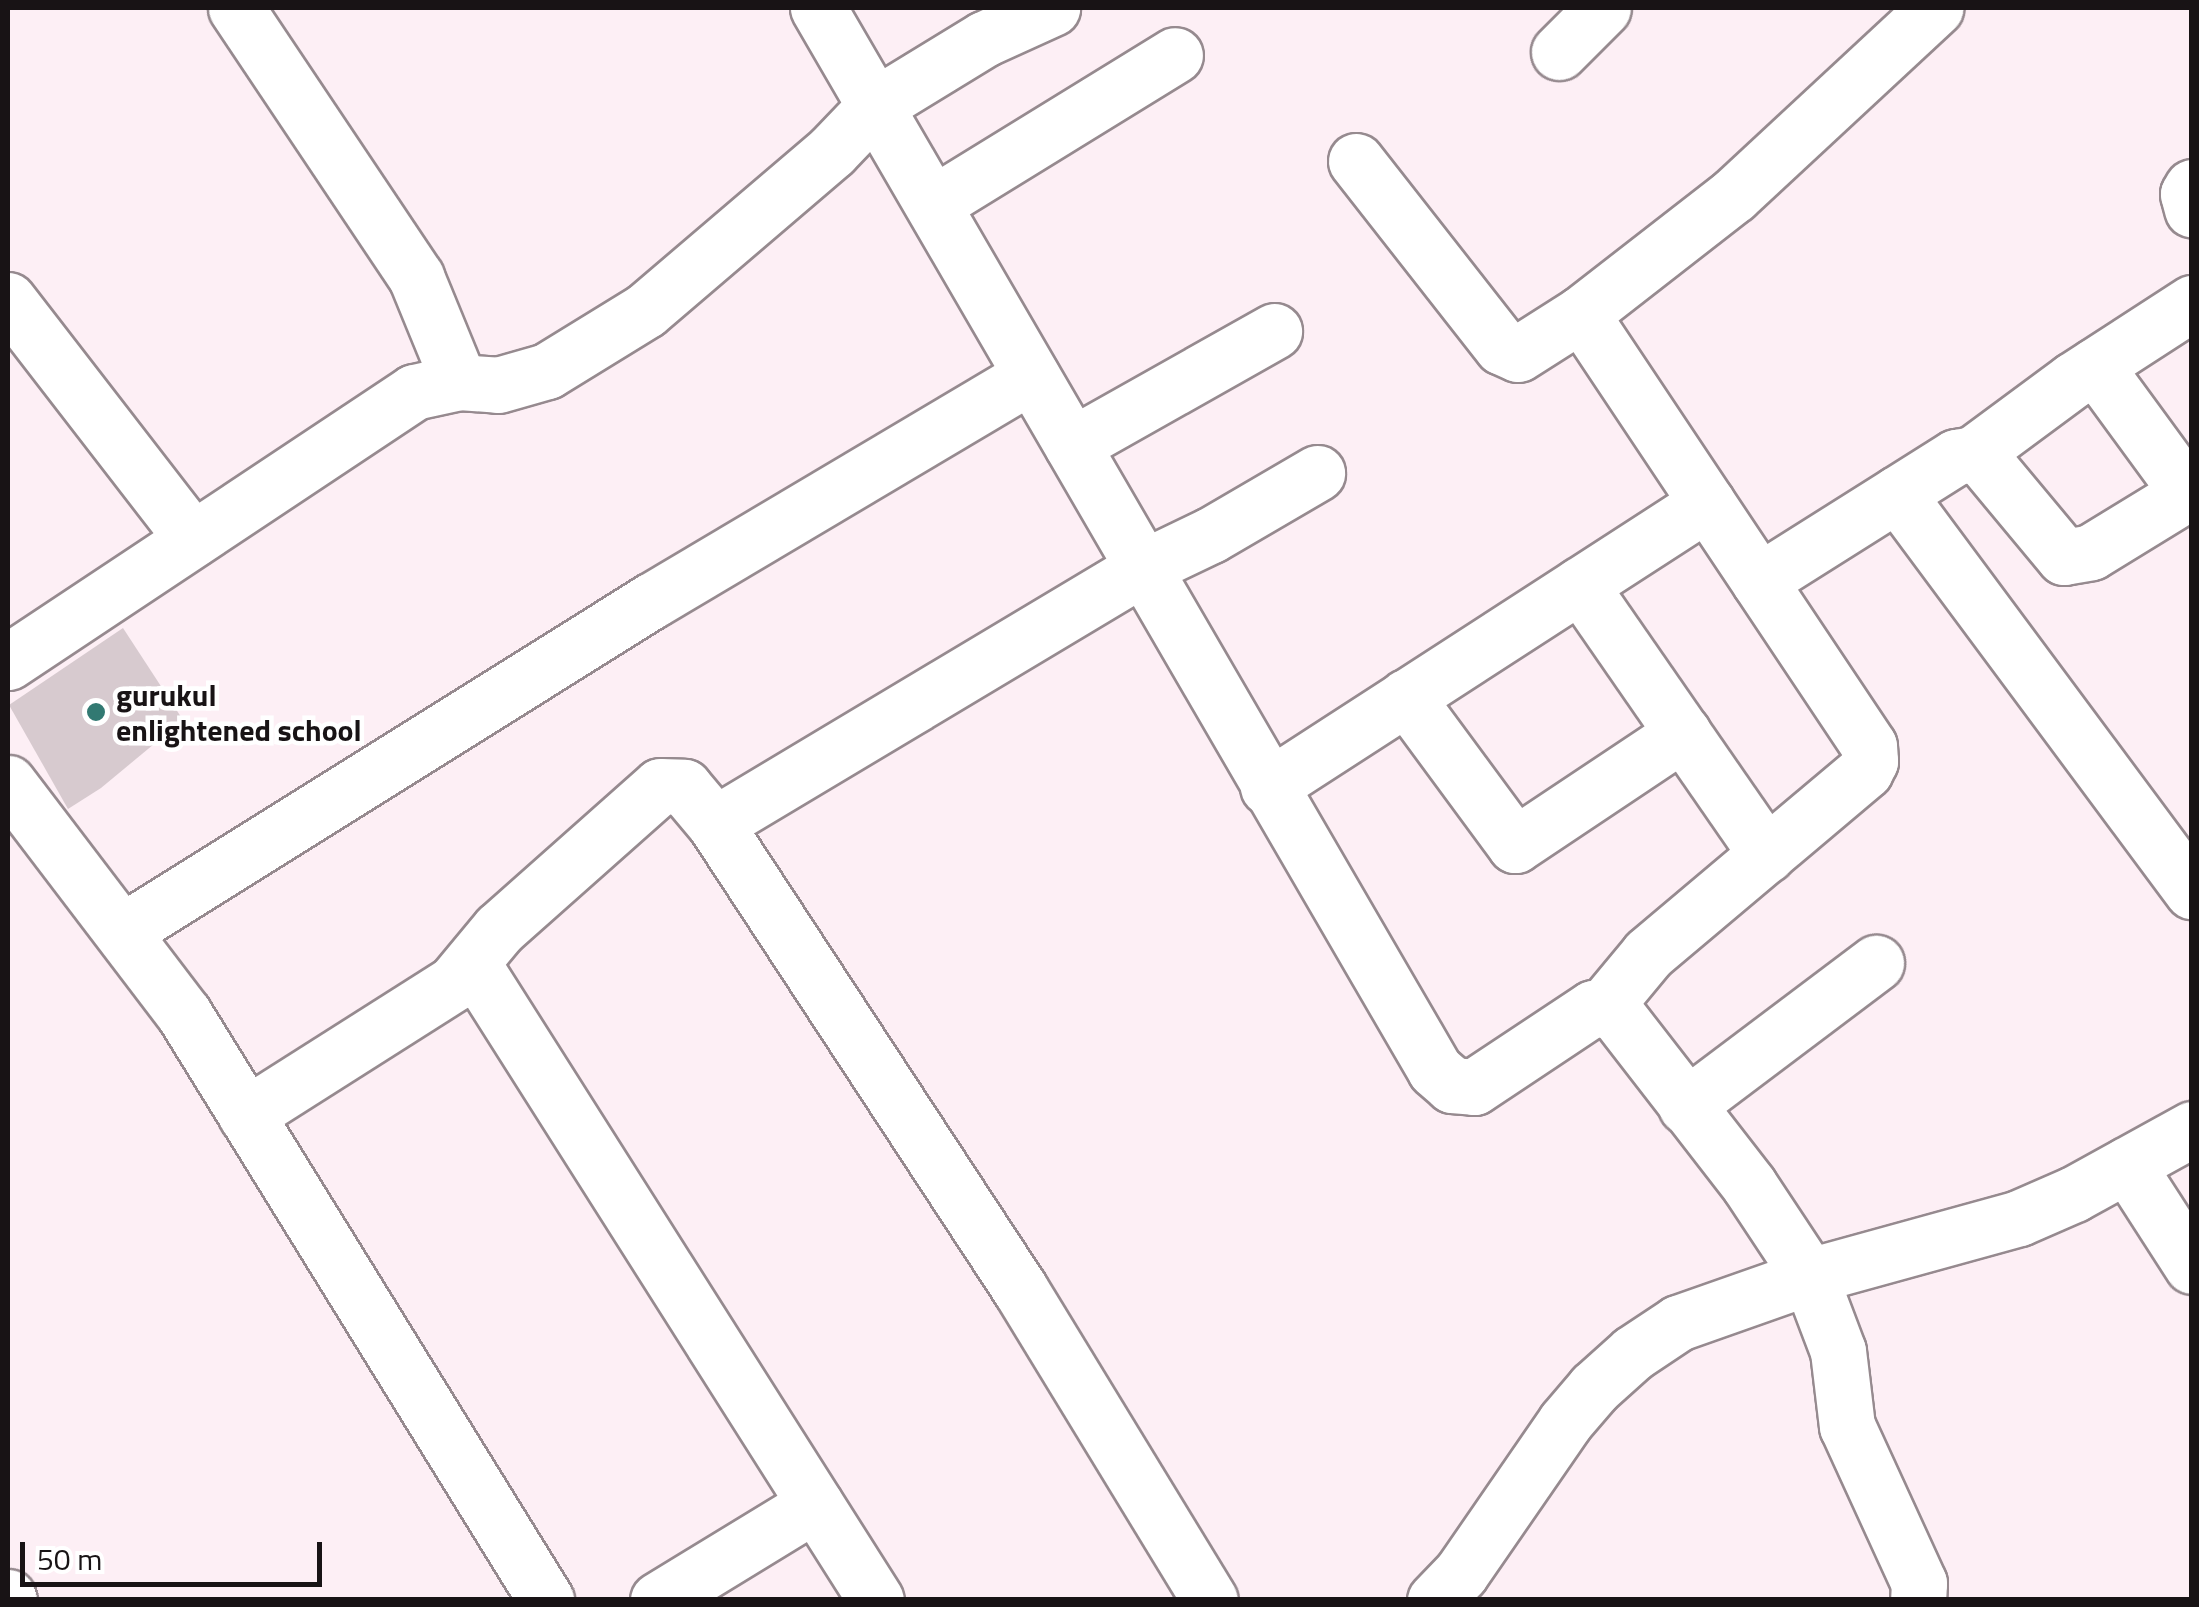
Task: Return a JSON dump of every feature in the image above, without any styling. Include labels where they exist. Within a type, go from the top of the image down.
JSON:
[{"type":"street","points":[[236,8],[416,278],[459,382]]},
{"type":"street","points":[[818,8],[1376,975],[1435,1070],[1452,1085],[1474,1087],[1593,1008],[1604,1006],[1615,1012],[1749,1186],[1810,1277],[1838,1352],[1847,1426],[1919,1583],[1918,1600]]},
{"type":"street","points":[[8,662],[414,392],[459,382],[498,385],[547,371],[646,310],[832,151],[876,105],[984,39],[1052,8]]},
{"type":"street","points":[[1559,52],[1602,8]]},
{"type":"street","points":[[1356,160],[1509,353],[1518,354],[1581,314],[1734,195],[1935,8]]},
{"type":"street","points":[[933,204],[1175,55]]},
{"type":"street","points":[[2192,187],[2188,194],[2192,210]]},
{"type":"street","points":[[8,300],[193,539]]},
{"type":"street","points":[[1759,581],[1956,457],[1973,454],[2192,302]]},
{"type":"street","points":[[1581,314],[1869,746],[1870,761],[1866,771],[1648,954],[1604,1006]]},
{"type":"street","points":[[1072,445],[1274,331]]},
{"type":"street","points":[[1973,454],[1984,461],[2064,557],[2091,552],[2190,492],[2095,366]]},
{"type":"street","points":[[124,932],[651,601],[1031,374]]},
{"type":"street","points":[[716,824],[1142,568],[1211,535],[1318,473]]},
{"type":"street","points":[[1897,494],[2192,891]]},
{"type":"street","points":[[1268,787],[1707,503]]},
{"type":"street","points":[[1580,585],[1767,855]]},
{"type":"street","points":[[1406,698],[1514,845],[1683,733]]},
{"type":"street","points":[[246,1114],[454,983],[499,930],[555,876],[660,786],[684,787],[716,824],[1020,1289],[1210,1600]]},
{"type":"street","points":[[17,814],[124,932],[184,1014],[546,1600]]},
{"type":"street","points":[[472,963],[876,1600]]},
{"type":"street","points":[[1686,1106],[1876,963]]},
{"type":"street","points":[[1435,1600],[1461,1573],[1565,1422],[1632,1353],[1678,1323],[1810,1277],[2018,1218],[2074,1194],[2192,1129]]},
{"type":"street","points":[[2127,1165],[2192,1266]]},
{"type":"street","points":[[658,1600],[815,1504]]},
{"type":"building","name":"gurukul enlightened school","points":[[123,628],[183,720],[101,788],[68,809],[9,705]]},
{"type":"place","name":"gurukul enlightened school","points":[[96,712]]}]
